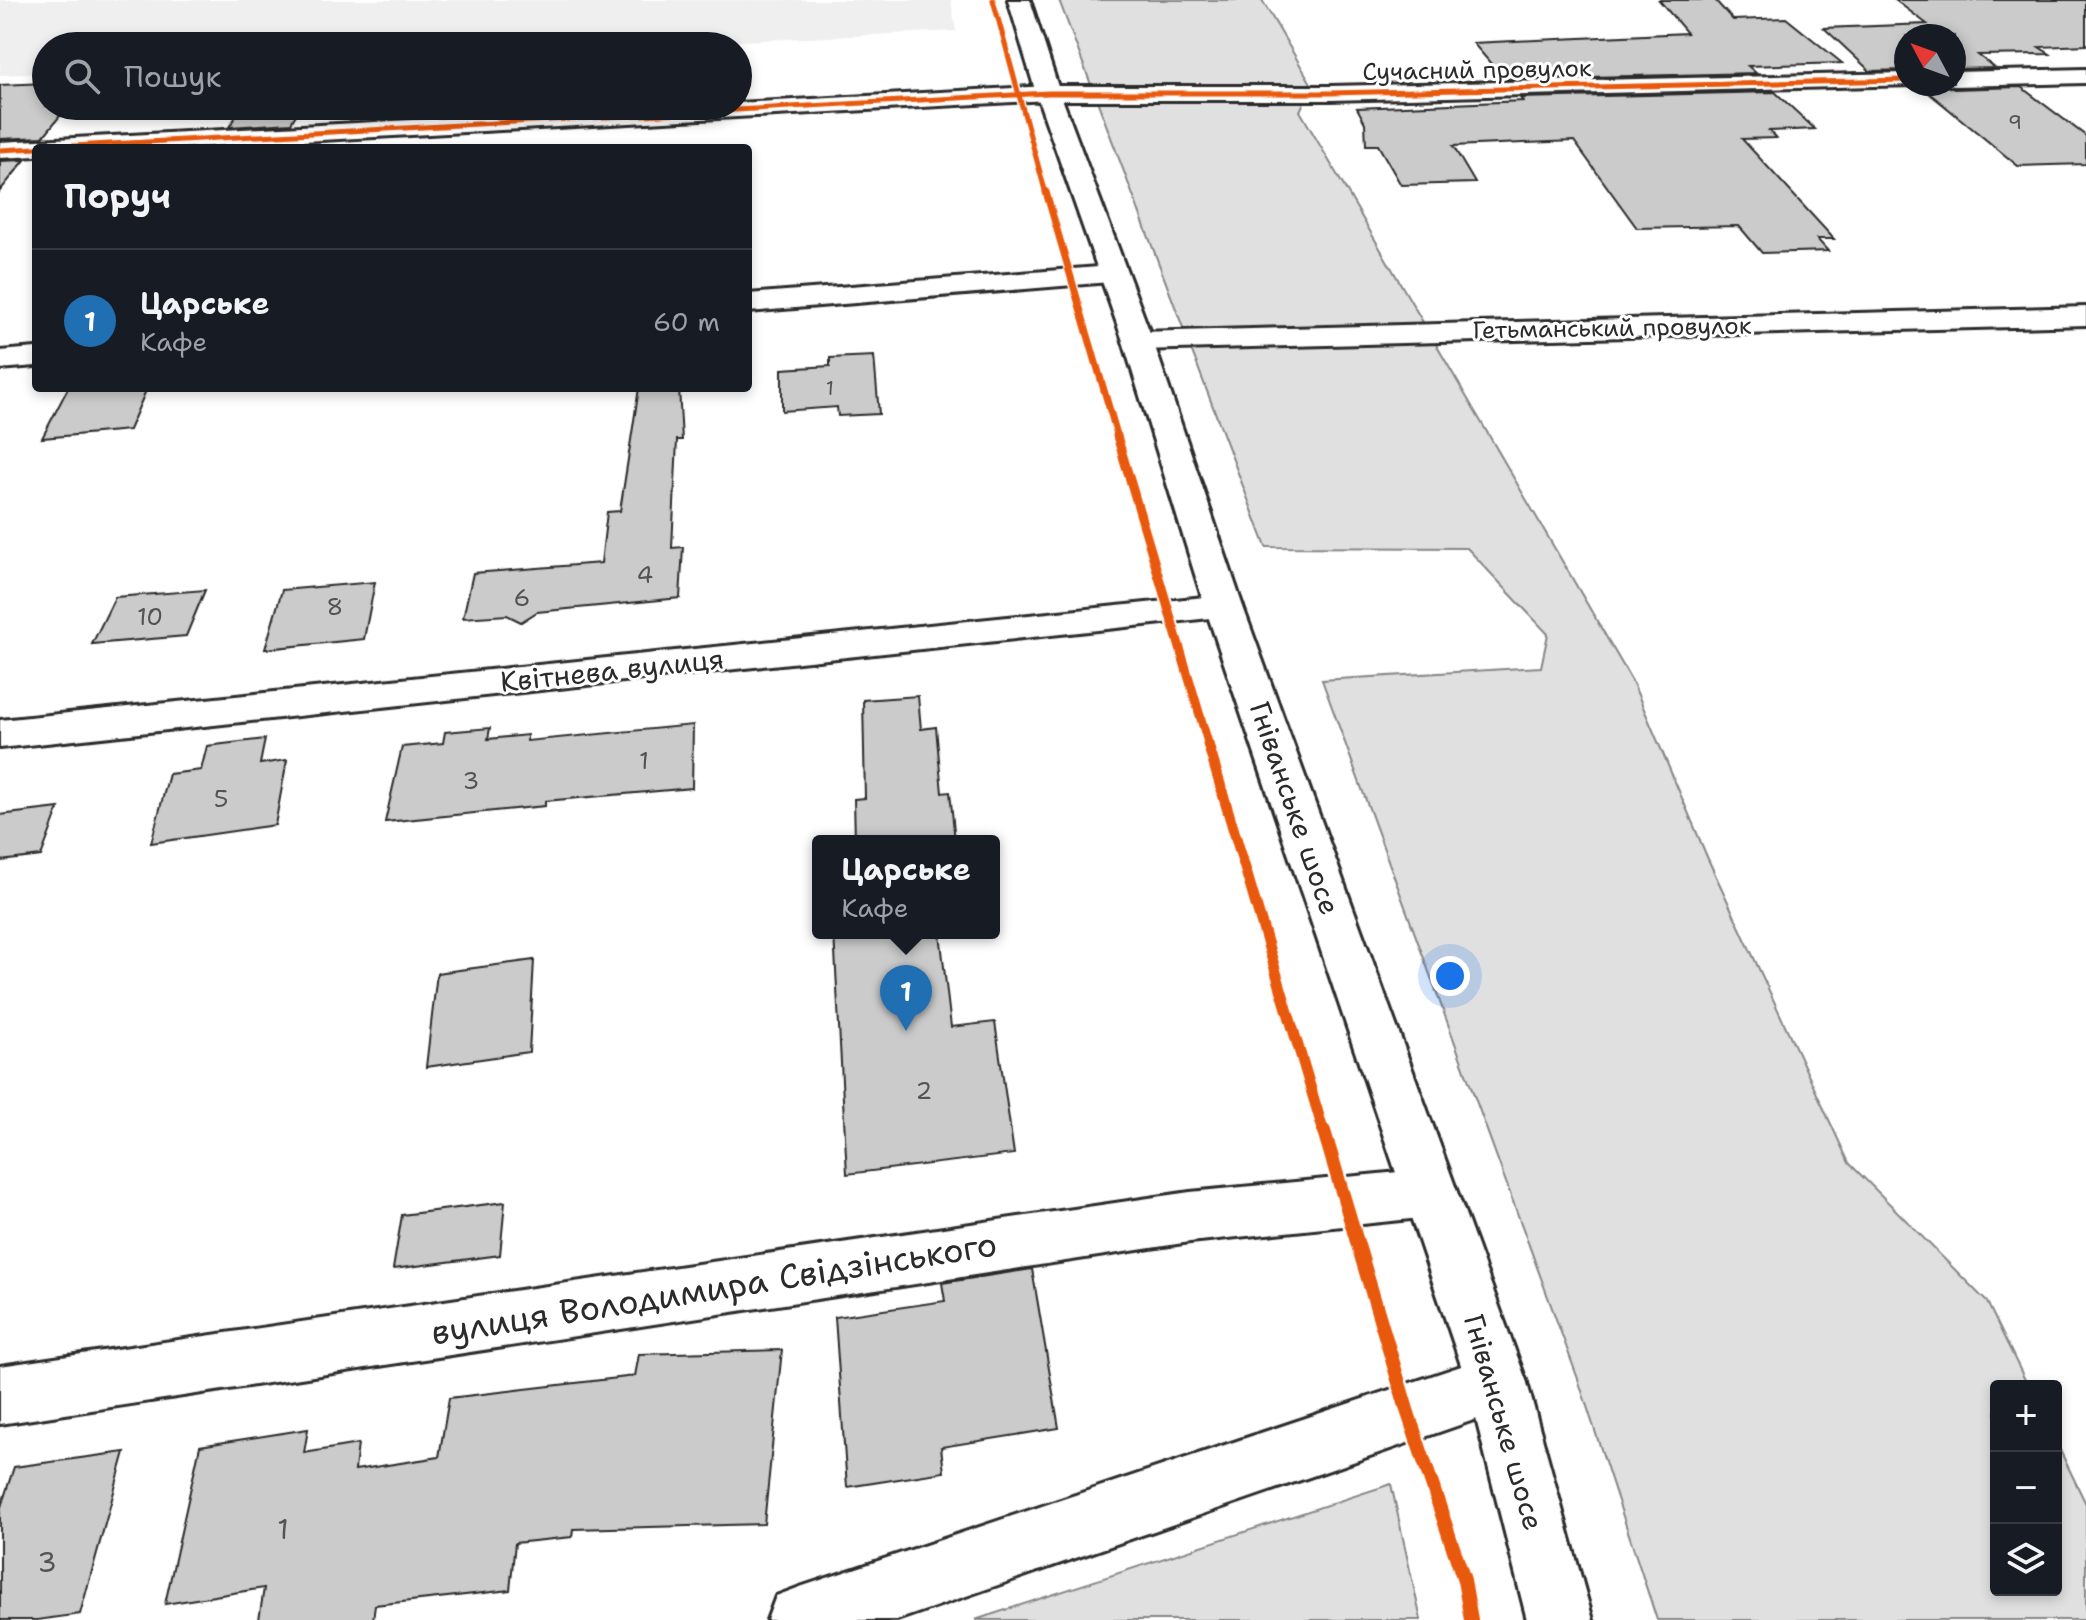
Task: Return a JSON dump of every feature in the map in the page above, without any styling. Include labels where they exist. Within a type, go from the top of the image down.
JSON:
[{"type":"street","name":"Гніванське шосе","points":[[1019,0],[1048,93],[1138,341],[1224,607],[1497,1383],[1560,1620]]},
{"type":"street","points":[[1966,79],[2086,76]]},
{"type":"street","name":"Сучасний провулок","points":[[752,109],[1048,93],[1330,93],[1894,80]]},
{"type":"street","name":"Сучасний провулок","points":[[110,144],[552,120]]},
{"type":"street","name":"Сучасний провулок","points":[[0,150],[32,148]]},
{"type":"street","points":[[752,303],[1112,275]]},
{"type":"street","name":"Гетьманський провулок","points":[[1138,341],[2086,316]]},
{"type":"street","points":[[0,360],[32,357]]},
{"type":"street","name":"Квітнева вулиця","points":[[0,734],[1224,607]]},
{"type":"street","name":"вулиця Володимира Свідзінського","points":[[0,1395],[1190,1217],[1430,1193]]},
{"type":"street","points":[[800,1620],[1497,1383]]},
{"type":"shaded area","points":[[0,0],[951,0],[956,31],[752,41],[752,32],[32,32],[32,74],[0,75]]},
{"type":"shaded area","points":[[1059,0],[1262,0],[1312,85],[1300,111],[1632,681],[1708,859],[1849,1163],[1987,1302],[2025,1380],[1990,1380],[1990,1596],[2062,1596],[2062,1454],[2086,1504],[2086,1620],[1657,1620],[1578,1379],[1322,680],[1541,667],[1548,634],[1467,548],[1266,547]]},
{"type":"shaded area","points":[[1391,1484],[1421,1620],[975,1620]]},
{"type":"building","points":[[1659,0],[1715,0],[1733,20],[1786,18],[1842,63],[1748,66],[1756,73],[1504,79],[1473,43],[1687,33]]},
{"type":"building","points":[[1895,0],[2086,0],[2086,45],[2039,47],[2050,54],[1978,55],[1995,68],[1966,69],[1966,24],[1927,24]]},
{"type":"building","points":[[1894,25],[1894,70],[1870,71],[1824,28]]},
{"type":"building","points":[[32,84],[32,120],[57,120],[43,137],[0,139],[0,85]]},
{"type":"building","points":[[2021,87],[2086,136],[2086,164],[2018,166],[1933,96],[1966,96],[1966,89]]},
{"type":"building","points":[[1775,92],[1815,129],[1769,131],[1776,138],[1742,139],[1834,239],[1817,239],[1828,251],[1762,253],[1739,226],[1637,228],[1574,141],[1453,146],[1475,183],[1401,185],[1378,145],[1366,145],[1365,123],[1357,108],[1523,101],[1520,98]]},
{"type":"building","points":[[234,120],[293,120],[291,123],[229,127]]},
{"type":"building","points":[[25,160],[0,191],[0,161]]},
{"type":"building","points":[[874,356],[879,414],[838,416],[837,407],[782,411],[782,369],[830,366],[830,358]]},
{"type":"building","points":[[66,392],[145,392],[129,430],[42,438]]},
{"type":"building","points":[[638,392],[679,392],[682,440],[677,440],[672,548],[683,547],[680,598],[537,612],[521,622],[507,615],[463,618],[473,573],[601,563],[607,512],[620,511]]},
{"type":"building","points":[[375,582],[364,639],[265,649],[282,590]]},
{"type":"building","points":[[205,590],[186,636],[92,644],[115,597]]},
{"type":"building","points":[[918,696],[921,729],[936,727],[942,793],[950,792],[954,835],[855,835],[854,799],[865,798],[863,700]]},
{"type":"building","points":[[693,725],[692,788],[545,801],[545,806],[385,822],[402,747],[443,743],[445,732],[490,728],[488,739],[527,735],[527,741]]},
{"type":"building","points":[[265,739],[260,764],[287,760],[275,825],[151,843],[169,774],[201,770],[207,746]]},
{"type":"building","points":[[59,808],[41,856],[0,861],[0,815]]},
{"type":"building","points":[[834,939],[941,939],[951,1027],[995,1022],[1014,1154],[847,1174]]},
{"type":"building","points":[[534,960],[529,1052],[426,1067],[437,973]]},
{"type":"building","points":[[505,1202],[500,1255],[393,1269],[402,1215]]},
{"type":"building","points":[[1032,1269],[1059,1428],[941,1447],[944,1472],[847,1487],[835,1317],[945,1301],[942,1283]]},
{"type":"building","points":[[782,1350],[764,1524],[573,1529],[572,1537],[515,1543],[510,1590],[375,1605],[373,1620],[259,1620],[264,1588],[165,1604],[200,1446],[308,1429],[304,1453],[358,1444],[355,1470],[439,1457],[449,1398],[635,1376],[639,1354]]},
{"type":"building","points":[[125,1452],[80,1614],[37,1620],[0,1620],[0,1510],[14,1467]]},
{"type":"cycle path","points":[[993,0],[1017,94],[1169,612],[1408,1413],[1464,1580],[1471,1620]]},
{"type":"cycle path","points":[[752,109],[1048,93],[1330,93],[1894,80]]},
{"type":"cycle path","points":[[110,144],[552,120]]},
{"type":"cycle path","points":[[0,150],[32,148]]},
{"type":"place","name":"Царське","points":[[906,1031]]}]
